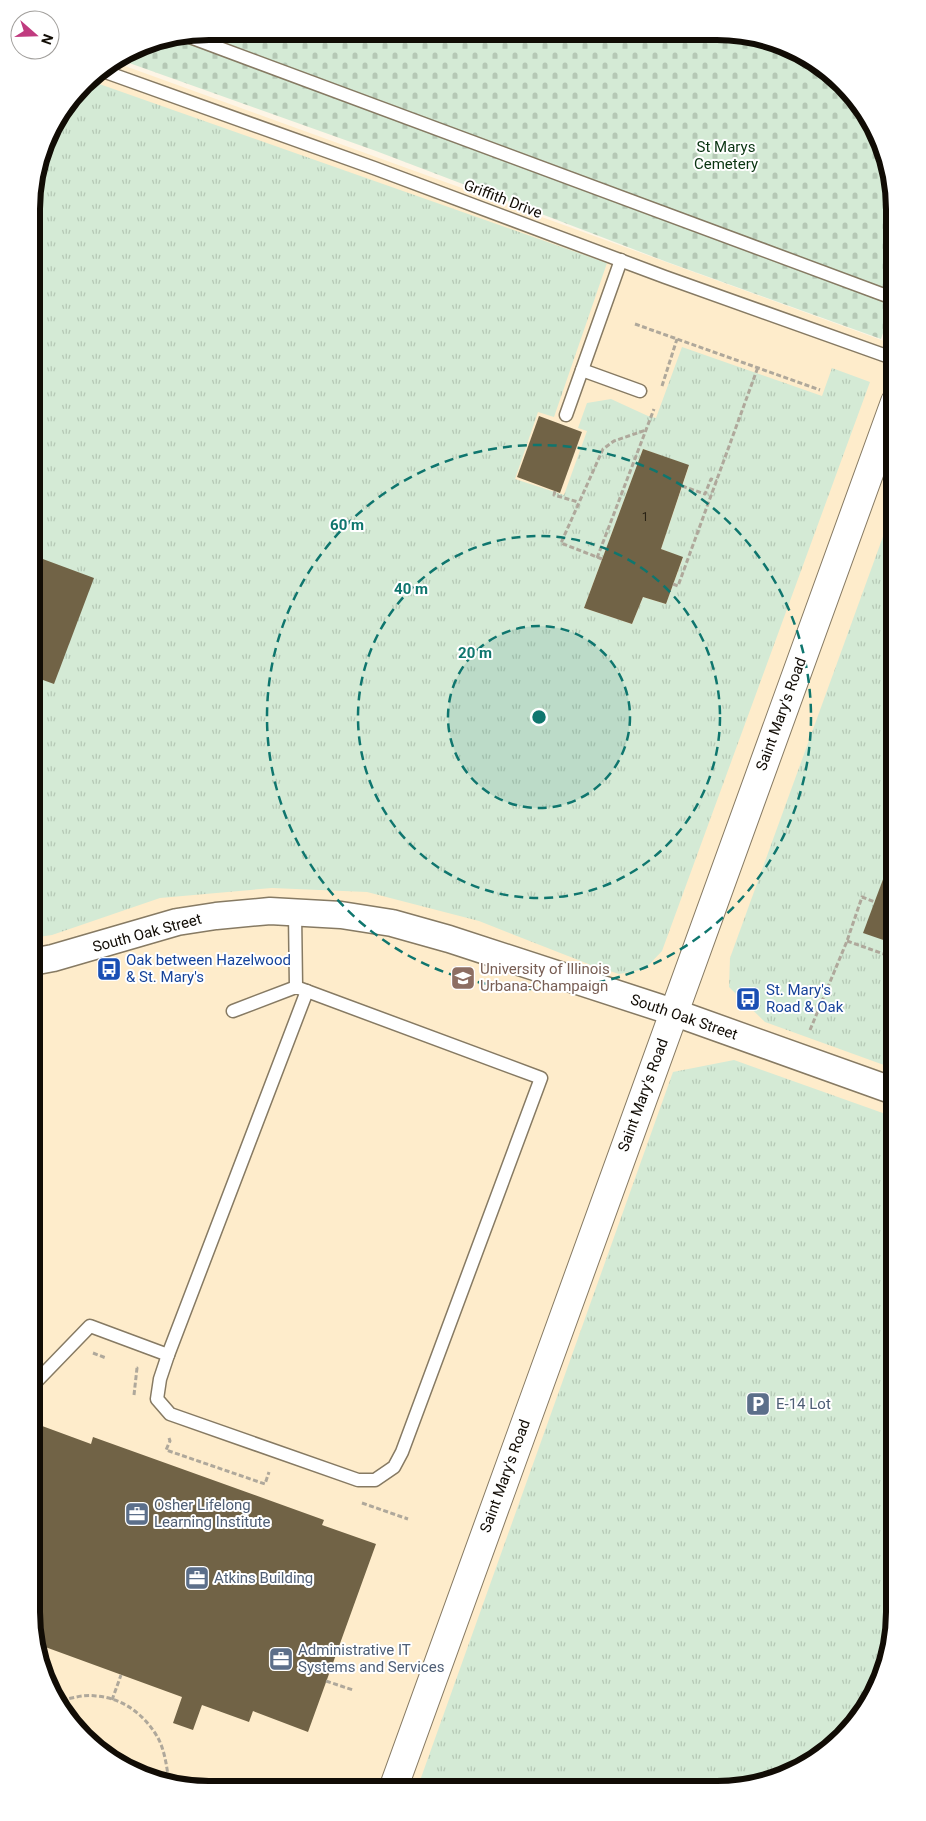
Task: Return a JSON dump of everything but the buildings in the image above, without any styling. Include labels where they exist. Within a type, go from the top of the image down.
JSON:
[{"type":"main road","name":"Saint Mary's Road","points":[[395,1781],[673,1012],[884,465]]},
{"type":"street","name":"South Oak Street","points":[[40,960],[177,922],[270,911],[341,915],[392,923],[449,939],[673,1012],[886,1088]]},
{"type":"lane","points":[[198,40],[886,296]]},
{"type":"lane","name":"Griffith Drive","points":[[109,73],[886,355]]},
{"type":"lane","points":[[566,415],[621,260]]},
{"type":"lane","points":[[582,370],[640,391]]},
{"type":"lane","points":[[234,1011],[302,989],[541,1078],[402,1452],[394,1467],[375,1480],[358,1480],[170,1414],[157,1399],[160,1379],[168,1355],[302,989],[295,913]]},
{"type":"lane","points":[[40,1379],[90,1326],[168,1355]]},
{"type":"path","points":[[634,324],[820,390]]},
{"type":"path","points":[[661,389],[677,339]]},
{"type":"path","points":[[673,584],[678,586],[758,367]]},
{"type":"path","points":[[597,558],[655,405]]},
{"type":"path","points":[[602,560],[561,543],[602,449],[614,441],[647,430]]},
{"type":"path","points":[[682,486],[705,494],[711,479],[717,481]]},
{"type":"path","points":[[555,491],[554,495],[578,502]]},
{"type":"path","points":[[801,1057],[847,941],[862,897],[875,902]]},
{"type":"path","points":[[847,941],[886,955]]},
{"type":"path","points":[[358,1480],[362,1504],[408,1519]]},
{"type":"path","points":[[112,1700],[122,1675]]},
{"type":"path","points":[[326,1681],[353,1690]]},
{"type":"path","points":[[65,1699],[80,1696],[96,1696],[125,1703],[142,1717],[158,1739],[166,1760],[168,1776]]},
{"type":"shaded area","name":"University of Illinois Urbana-Champaign","points":[[122,65],[886,342],[886,1623],[880,1656],[873,1677],[851,1715],[820,1746],[792,1764],[750,1778],[728,1781],[187,1780],[144,1768],[106,1746],[75,1715],[57,1687],[43,1645],[40,1623],[40,209],[41,187],[46,165],[53,144],[63,125],[75,106],[90,90]]},
{"type":"green space","name":"St Marys Cemetery","points":[[198,40],[728,40],[750,43],[771,49],[792,57],[811,69],[844,98],[869,134],[877,155],[885,187],[886,209],[886,324],[881,339],[667,262],[376,151],[126,62],[155,49],[176,43]]},
{"type":"green space","points":[[97,83],[607,263],[554,417],[538,412],[515,479],[564,495],[587,431],[578,428],[587,403],[611,399],[656,418],[682,347],[822,396],[832,368],[870,382],[662,951],[645,969],[619,974],[479,921],[367,892],[272,888],[160,898],[52,935],[40,937],[41,187],[49,155],[63,125],[75,106]],"holes":[[[643,449],[689,466],[661,549],[683,558],[666,604],[643,597],[632,624],[584,608]]]},
{"type":"green space","points":[[886,528],[886,1066],[765,1022],[729,987],[730,958]]},
{"type":"green space","name":"E-14 Lot","points":[[734,1060],[886,1114],[886,1623],[880,1656],[873,1677],[851,1715],[820,1746],[792,1764],[750,1778],[728,1781],[420,1781],[673,1072]]},
{"type":"place","name":"Oak between Hazelwood & St. Mary's","points":[[109,969]]},
{"type":"place","name":"University of Illinois Urbana-Champaign","points":[[463,978]]},
{"type":"place","name":"St. Mary's Road & Oak","points":[[748,999]]},
{"type":"place","name":"E-14 Lot","points":[[758,1404]]},
{"type":"place","name":"Osher Lifelong Learning Institute","points":[[137,1514]]},
{"type":"place","name":"Atkins Building","points":[[197,1578]]},
{"type":"place","name":"Administrative IT Systems and Services","points":[[281,1659]]}]
